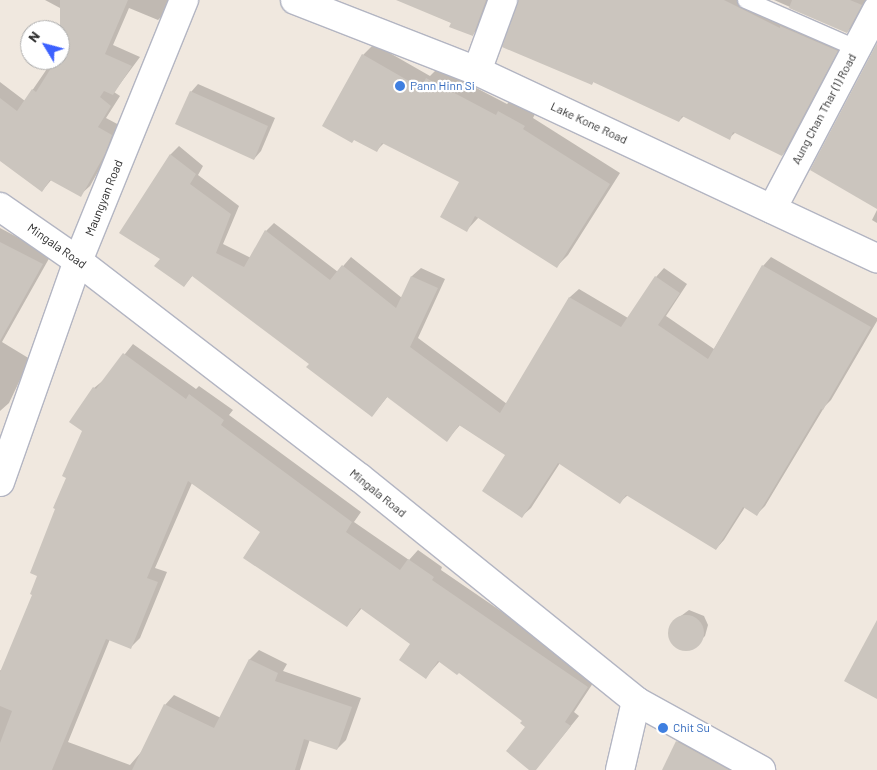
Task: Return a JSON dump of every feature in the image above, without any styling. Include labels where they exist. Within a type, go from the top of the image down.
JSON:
[{"type":"street","name":"Maungyan Road","points":[[0,482],[78,261],[184,0]]},
{"type":"street","name":"Lake Kone Road","points":[[295,0],[477,71],[877,258]]},
{"type":"street","points":[[477,71],[503,0]]},
{"type":"street","name":"Aung Chan Thar (1) Road","points":[[772,209],[877,10]]},
{"type":"street","name":"Mingala Road","points":[[0,207],[78,261],[360,478],[636,701],[761,770]]},
{"type":"street","points":[[620,770],[636,701]]},
{"type":"lane","points":[[746,0],[856,48]]},
{"type":"building","points":[[60,0],[128,0],[105,54],[132,66],[113,95],[104,91],[100,97],[111,106],[98,127],[112,135],[105,154],[81,197],[50,180],[42,192],[0,161],[0,98],[17,111],[32,89],[36,92],[50,70],[70,70],[70,20],[60,20]]},
{"type":"building","points":[[396,0],[486,0],[473,36],[449,27],[451,23]]},
{"type":"building","points":[[518,0],[724,0],[780,28],[780,26],[838,51],[782,156],[733,132],[730,140],[682,116],[679,122],[593,82],[592,85],[502,47]]},
{"type":"building","points":[[792,0],[850,0],[862,5],[847,33],[789,8]]},
{"type":"building","points":[[877,43],[877,209],[810,170]]},
{"type":"building","points":[[362,54],[421,88],[426,78],[496,115],[498,111],[525,126],[523,129],[610,184],[557,268],[475,216],[467,232],[440,217],[459,182],[382,143],[377,152],[354,140],[352,143],[322,126]]},
{"type":"building","points":[[190,91],[268,126],[254,160],[175,124]]},
{"type":"building","points":[[170,154],[196,174],[190,184],[231,214],[216,253],[244,267],[265,230],[330,280],[342,265],[396,308],[411,276],[438,288],[410,347],[500,413],[569,297],[621,327],[655,276],[680,293],[658,325],[708,359],[762,265],[871,327],[823,410],[821,409],[757,516],[743,507],[716,550],[626,495],[620,504],[558,463],[522,518],[482,491],[505,455],[459,425],[447,442],[387,397],[372,417],[306,367],[309,364],[192,276],[184,287],[154,266],[160,259],[119,233]]},
{"type":"building","points":[[0,242],[43,264],[0,341]]},
{"type":"building","points":[[123,353],[186,399],[189,394],[224,420],[221,425],[352,522],[346,532],[400,570],[408,559],[434,577],[432,580],[588,687],[565,722],[571,726],[536,770],[529,770],[506,751],[525,727],[520,723],[522,721],[459,673],[457,675],[438,661],[426,679],[399,660],[410,644],[360,608],[347,627],[243,558],[260,532],[188,481],[147,578],[158,582],[131,649],[106,639],[52,770],[0,770],[0,743],[12,711],[0,706],[0,672],[32,595],[30,594],[37,576],[30,573],[55,509],[53,508],[66,478],[62,476],[82,431],[69,422],[93,387],[96,389]]},
{"type":"building","points":[[686,615],[693,616],[699,620],[703,626],[703,640],[699,646],[693,650],[686,651],[679,650],[673,646],[669,640],[668,633],[669,626],[673,620],[679,616]]},
{"type":"building","points":[[877,620],[877,699],[844,681]]},
{"type":"building","points":[[249,659],[278,673],[275,681],[352,707],[337,750],[304,739],[295,770],[132,770],[164,704],[214,728]]},
{"type":"building","points":[[676,741],[729,770],[662,770]]},
{"type":"place","name":"Pann Hinn Si","points":[[400,86]]},
{"type":"place","name":"Chit Su","points":[[663,728]]}]
